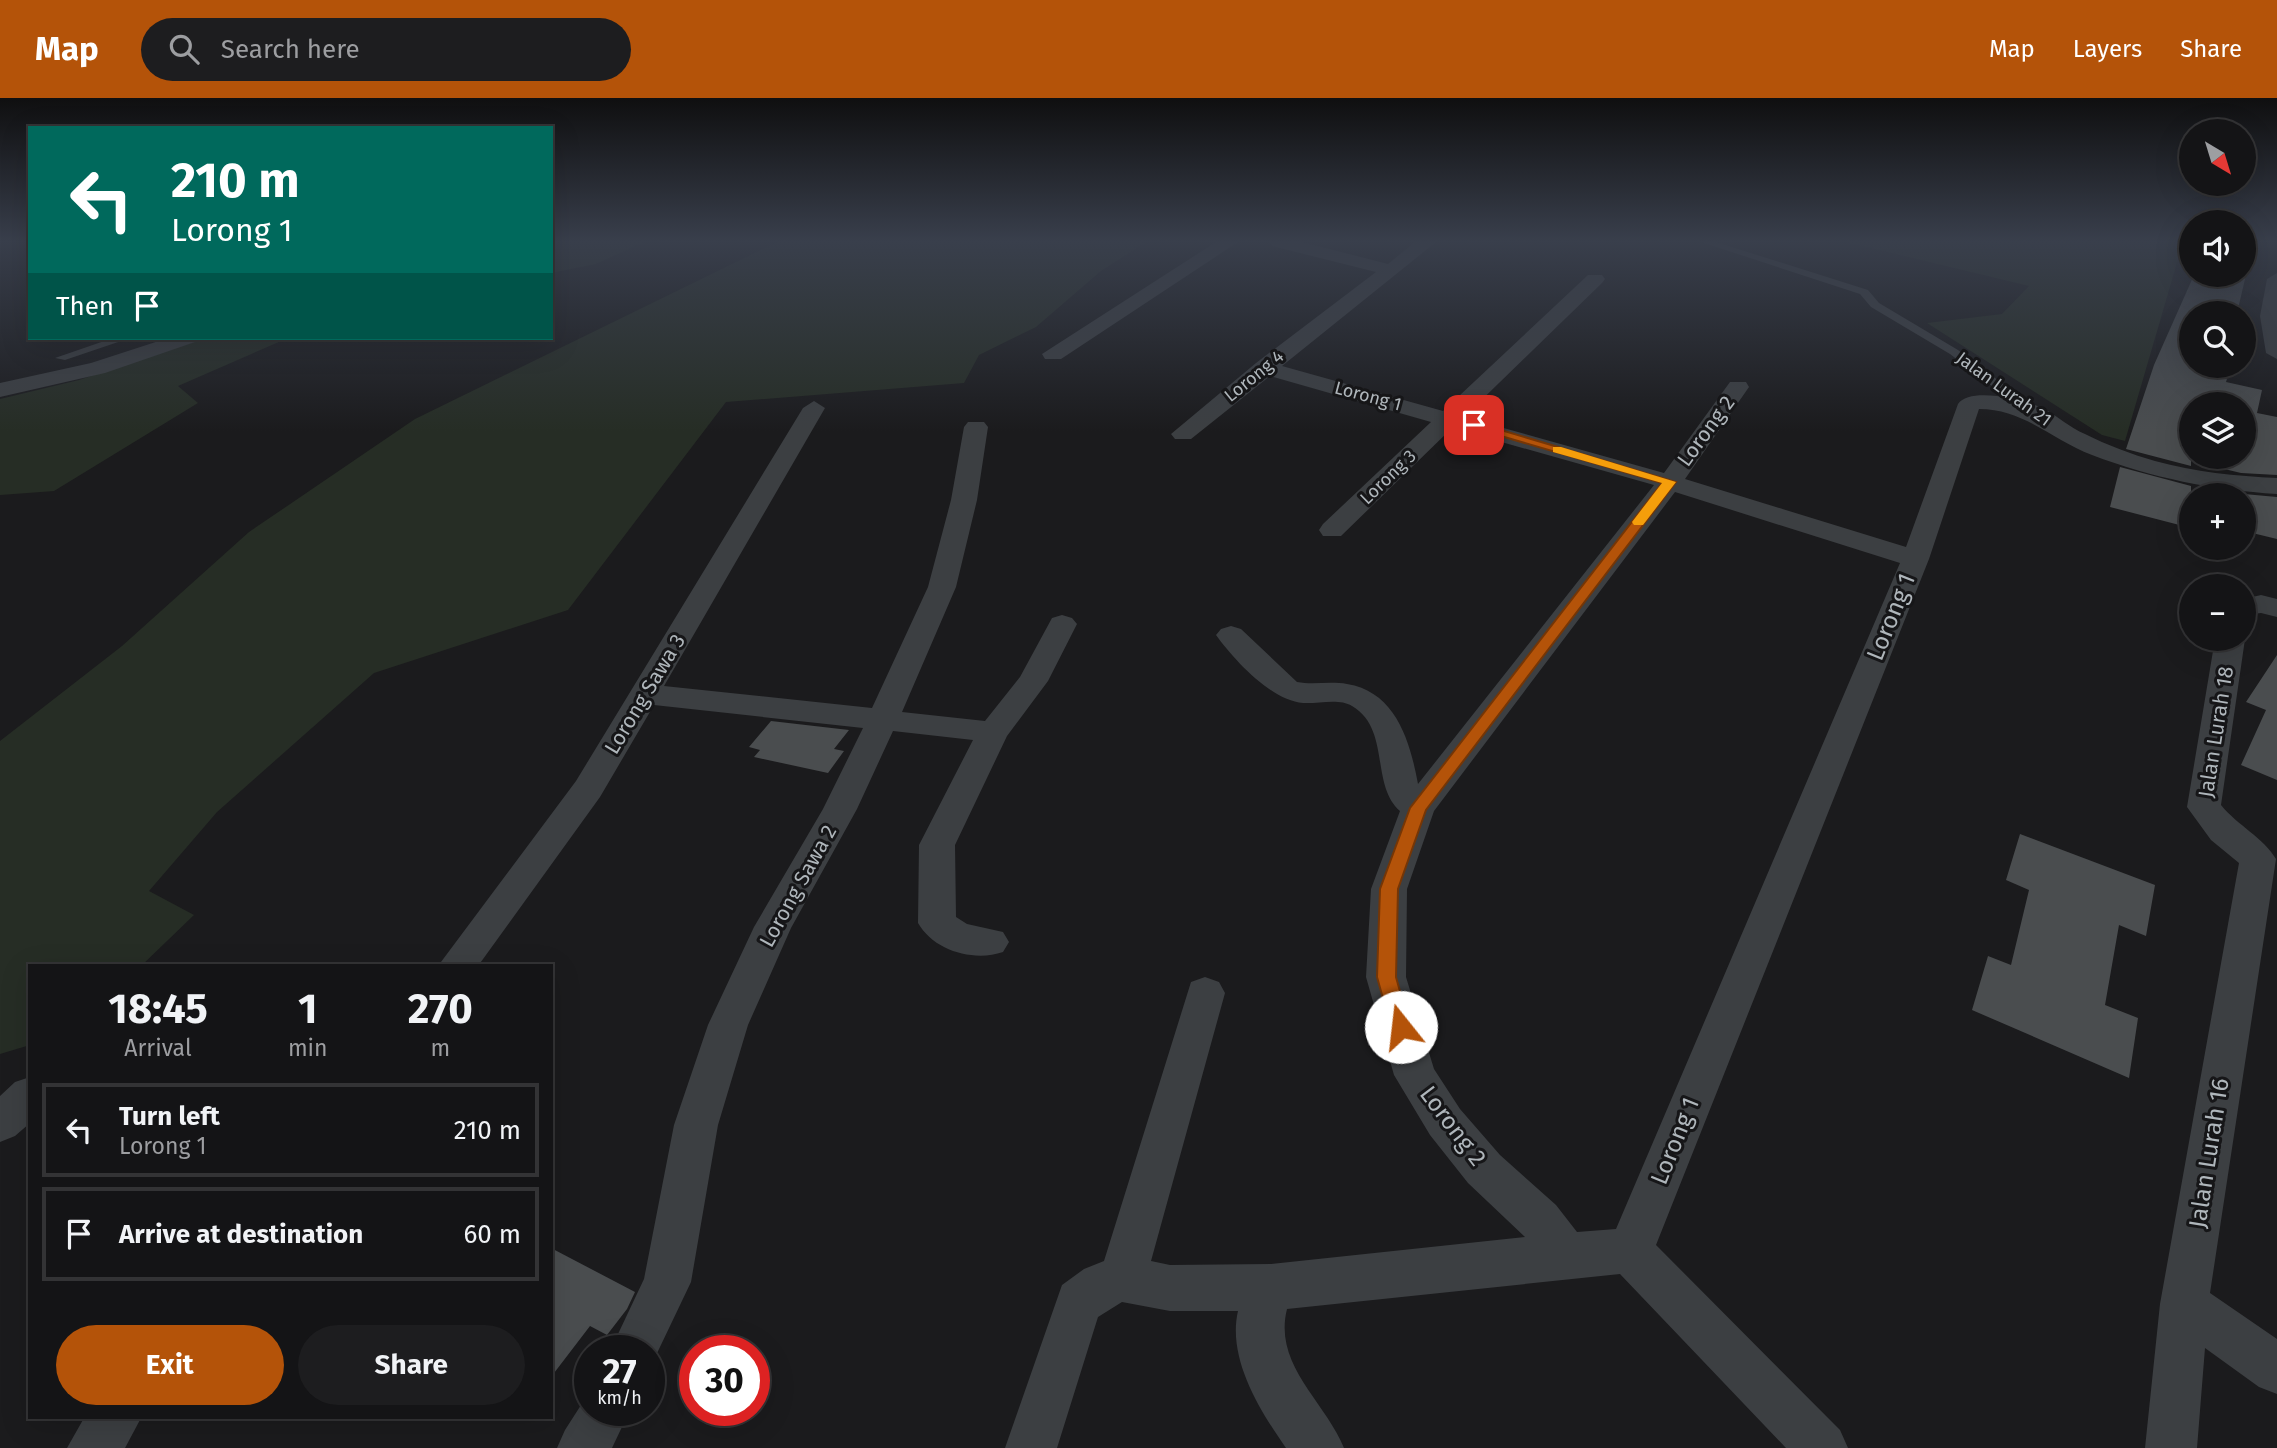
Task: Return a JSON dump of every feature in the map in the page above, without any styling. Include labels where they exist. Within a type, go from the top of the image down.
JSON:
[{"type":"street","points":[[1053,354],[1130,305]]},
{"type":"street","name":"Lorong 4","points":[[1183,434],[1345,305]]},
{"type":"street","name":"Lorong 3","points":[[1332,530],[1568,305]]},
{"type":"street","points":[[2272,305],[2270,316],[2277,353]]},
{"type":"street","points":[[0,390],[97,369],[182,340]]},
{"type":"street","name":"Lorong 1","points":[[1264,368],[1670,482],[1915,559]]},
{"type":"street","name":"Lorong 2","points":[[1566,1255],[1540,1220],[1485,1169],[1445,1122],[1415,1075],[1386,977],[1389,889],[1418,808],[1670,482],[1738,387]]},
{"type":"street","name":"Lorong 1","points":[[1630,1251],[1915,559],[1969,404],[1977,400],[2034,412]]},
{"type":"street","name":"Lorong Sawa 3","points":[[458,964],[588,789],[814,408]]},
{"type":"street","name":"Jalan Lurah 21","points":[[2034,412],[2073,438],[2128,458],[2179,473],[2277,486]]},
{"type":"street","name":"Lorong Sawa 2","points":[[642,1335],[667,1282],[696,1125],[728,1025],[773,927],[840,809],[912,659],[942,587],[964,500],[975,427]]},
{"type":"street","points":[[2256,605],[2277,608]]},
{"type":"street","points":[[990,942],[958,938],[937,923],[937,845],[993,732],[1019,703],[1044,667],[1062,624]]},
{"type":"street","points":[[1231,635],[1286,689],[1301,693],[1345,692],[1363,699],[1377,711],[1394,743],[1404,796],[1418,808]]},
{"type":"street","name":"Jalan Lurah 18","points":[[2228,651],[2204,807],[2223,831],[2267,850]]},
{"type":"street","points":[[645,694],[993,732]]},
{"type":"street","name":"Jalan Lurah 16","points":[[2171,1448],[2184,1304],[2267,850]]},
{"type":"street","points":[[1122,1279],[1205,993]]},
{"type":"street","points":[[0,1123],[28,1097]]},
{"type":"street","points":[[1031,1448],[1079,1302],[1101,1285],[1122,1279],[1170,1288],[1271,1287],[1566,1255],[1630,1251],[1822,1448]]},
{"type":"street","points":[[1271,1287],[1261,1317],[1261,1348],[1289,1411],[1318,1448]]},
{"type":"street","points":[[2184,1304],[2277,1369]]},
{"type":"street","points":[[93,1448],[114,1419]]},
{"type":"street","points":[[583,1448],[596,1426]]},
{"type":"lane","name":"Jalan Lurah 21","points":[[1875,305],[1954,352],[2034,412]]},
{"type":"lane","points":[[61,358],[118,340]]},
{"type":"shaded area","points":[[648,305],[1062,305],[1036,327],[979,355],[964,383],[726,402],[568,610],[374,673],[217,812],[149,891],[194,915],[143,964],[28,964],[28,1046],[0,1054],[0,741],[122,646],[249,532],[415,419]]},
{"type":"shaded area","points":[[2011,305],[2165,305],[2125,441],[2102,435],[1927,323],[2002,314]]},
{"type":"shaded area","points":[[199,340],[283,340],[178,386],[198,403],[54,491],[0,495],[0,399],[79,380]]},
{"type":"building","points":[[2179,309],[2179,378],[2227,378],[2226,382],[2262,390],[2257,413],[2277,417],[2277,475],[2224,469],[2256,469],[2256,392],[2179,392],[2179,463],[2126,449],[2154,365]]},
{"type":"building","points":[[2120,467],[2180,483],[2179,525],[2110,507]]},
{"type":"building","points":[[2256,495],[2277,497],[2277,539],[2256,534]]},
{"type":"building","points":[[2277,655],[2277,780],[2241,765],[2266,710],[2246,702]]},
{"type":"building","points":[[771,721],[849,730],[834,749],[844,751],[828,773],[754,757],[760,750],[749,747]]},
{"type":"building","points":[[2020,834],[2155,885],[2146,936],[2119,925],[2105,1005],[2138,1018],[2129,1078],[1972,1010],[1988,956],[2011,965],[2029,890],[2006,880]]},
{"type":"building","points":[[553,1249],[635,1292],[627,1309],[607,1335],[590,1326],[583,1335],[574,1335],[574,1347],[553,1374]]},
{"type":"slow traffic","points":[[1557,449],[1670,482],[1638,522]]},
{"type":"route","points":[[1401,1027],[1386,977],[1389,889],[1418,808],[1438,778],[1670,482],[1474,425]]}]
